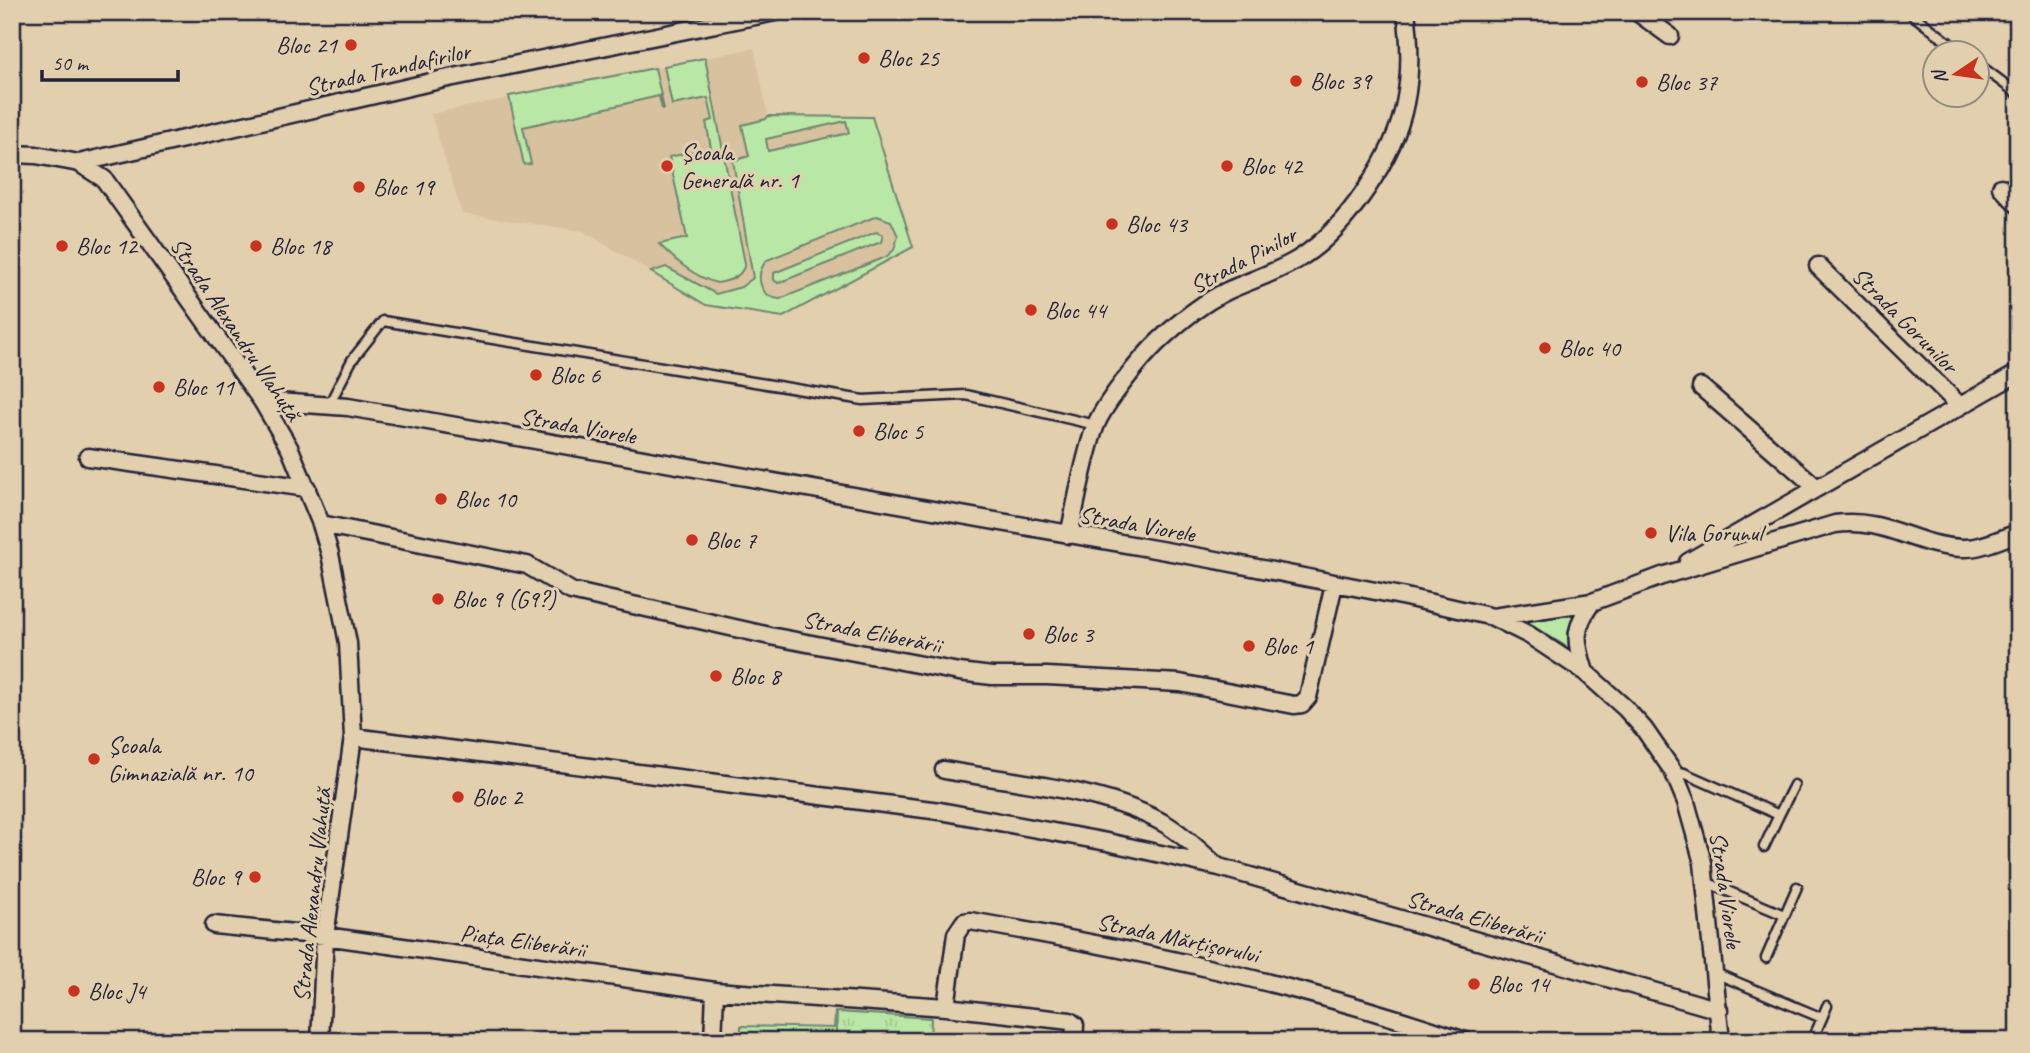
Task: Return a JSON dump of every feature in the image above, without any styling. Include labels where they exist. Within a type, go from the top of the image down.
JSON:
[{"type":"street","name":"Strada Trandafirilor","points":[[12,154],[36,155],[79,163],[444,79],[775,12]]},
{"type":"street","name":"Strada Pinilor","points":[[1069,535],[1096,425],[1132,371],[1157,343],[1199,307],[1225,292],[1299,259],[1324,240],[1366,190],[1396,134],[1405,103],[1408,41],[1406,12]]},
{"type":"street","points":[[1637,12],[1670,36]]},
{"type":"street","name":"Strada Alexandru Vlahuță","points":[[79,163],[104,179],[262,401],[290,449],[321,524],[344,614],[354,737],[325,936],[320,1041]]},
{"type":"street","points":[[2001,187],[2018,205]]},
{"type":"street","name":"Strada Gorunilor","points":[[1818,266],[1960,406]]},
{"type":"street","name":"Strada Gorunilor","points":[[1662,576],[2018,373]]},
{"type":"street","points":[[1701,387],[1817,488]]},
{"type":"street","name":"Strada Viorele","points":[[262,401],[328,405],[1211,559],[1493,617],[1529,635],[1585,672],[1644,729],[1673,771],[1696,833],[1706,882],[1721,1041]]},
{"type":"street","points":[[88,457],[307,488]]},
{"type":"street","points":[[1493,617],[1592,602],[1662,576],[1853,521],[1870,523],[1939,545],[1963,548],[1983,545],[2018,533]]},
{"type":"street","name":"Strada Eliberării","points":[[321,524],[527,565],[571,591],[770,636],[959,672],[992,676],[1180,683],[1294,705],[1302,704],[1308,697],[1334,584]]},
{"type":"street","points":[[1585,672],[1579,652],[1577,630],[1581,618],[1592,602]]},
{"type":"street","name":"Strada Eliberării","points":[[354,737],[940,811],[1107,842],[1219,867],[1719,1010]]},
{"type":"street","name":"Strada Eliberării","points":[[944,770],[1084,794],[1128,808],[1168,826],[1219,867]]},
{"type":"street","name":"Strada Mărțișorului","points":[[946,1007],[958,928],[964,922],[970,921],[1088,941],[1301,989],[1465,1041]]},
{"type":"street","name":"Piața Eliberării","points":[[214,925],[325,936],[715,991],[946,1007],[1070,1021],[1075,1025],[1074,1041]]},
{"type":"street","points":[[713,1041],[715,991]]},
{"type":"lane","points":[[1909,12],[1943,38]]},
{"type":"lane","points":[[1992,74],[2018,94]]},
{"type":"lane","points":[[328,405],[352,360],[383,321],[863,400],[966,395],[1096,425]]},
{"type":"lane","points":[[1673,771],[1684,773],[1779,815]]},
{"type":"lane","points":[[1764,847],[1794,785]]},
{"type":"lane","points":[[1706,882],[1784,915]]},
{"type":"lane","points":[[1766,958],[1797,887]]},
{"type":"lane","points":[[1714,973],[1822,1018]]},
{"type":"lane","points":[[1812,1041],[1827,1006]]},
{"type":"shaded area","name":"Școala Generală nr. 1","points":[[754,48],[768,116],[872,117],[913,247],[783,317],[706,305],[583,231],[462,214],[431,114]]},
{"type":"green space","points":[[705,58],[745,264],[738,276],[717,283],[678,262],[659,244],[687,238],[669,157],[711,148],[706,122],[713,120],[708,98],[672,105],[664,66]]},
{"type":"green space","points":[[655,68],[664,109],[659,96],[523,127],[531,164],[524,165],[509,96]]},
{"type":"green space","points":[[768,116],[872,117],[913,247],[783,317],[706,305],[651,272],[666,267],[716,294],[741,287],[753,278],[733,161],[749,156],[742,125],[766,119]],"holes":[[[846,121],[849,133],[768,151],[766,139]],[[877,216],[891,221],[898,236],[894,250],[886,257],[780,299],[763,290],[760,278],[767,260]]]},
{"type":"green space","points":[[876,232],[883,235],[881,242],[778,283],[774,280],[774,273]]},
{"type":"green space","points":[[1575,612],[1568,633],[1569,648],[1524,621]]},
{"type":"green space","points":[[835,1012],[836,1041],[741,1041],[741,1026],[834,1028]]},
{"type":"green space","points":[[837,1012],[931,1018],[930,1041],[836,1041]]},
{"type":"place","name":"Bloc 21","points":[[351,45]]},
{"type":"place","name":"Bloc 25","points":[[864,58]]},
{"type":"place","name":"Bloc 39","points":[[1296,81]]},
{"type":"place","name":"Bloc 37","points":[[1642,82]]},
{"type":"place","name":"Școala Generală nr. 1","points":[[667,166]]},
{"type":"place","name":"Bloc 42","points":[[1227,166]]},
{"type":"place","name":"Bloc 19","points":[[359,187]]},
{"type":"place","name":"Bloc 43","points":[[1112,224]]},
{"type":"place","name":"Bloc 12","points":[[62,246]]},
{"type":"place","name":"Bloc 18","points":[[256,246]]},
{"type":"place","name":"Bloc 44","points":[[1031,310]]},
{"type":"place","name":"Bloc 40","points":[[1545,348]]},
{"type":"place","name":"Bloc 6","points":[[536,375]]},
{"type":"place","name":"Bloc 11","points":[[159,387]]},
{"type":"place","name":"Bloc 5","points":[[859,431]]},
{"type":"place","name":"Bloc 10","points":[[441,499]]},
{"type":"place","name":"Vila Gorunul","points":[[1651,533]]},
{"type":"place","name":"Bloc 7","points":[[692,540]]},
{"type":"place","name":"Bloc 9 (G9?)","points":[[438,599]]},
{"type":"place","name":"Bloc 3","points":[[1029,634]]},
{"type":"place","name":"Bloc 1","points":[[1249,646]]},
{"type":"place","name":"Bloc 8","points":[[716,676]]},
{"type":"place","name":"Școala Gimnazială nr. 10","points":[[94,759]]},
{"type":"place","name":"Bloc 2","points":[[458,797]]},
{"type":"place","name":"Bloc 9","points":[[255,877]]},
{"type":"place","name":"Bloc 14","points":[[1474,984]]},
{"type":"place","name":"Bloc J4","points":[[74,991]]}]
